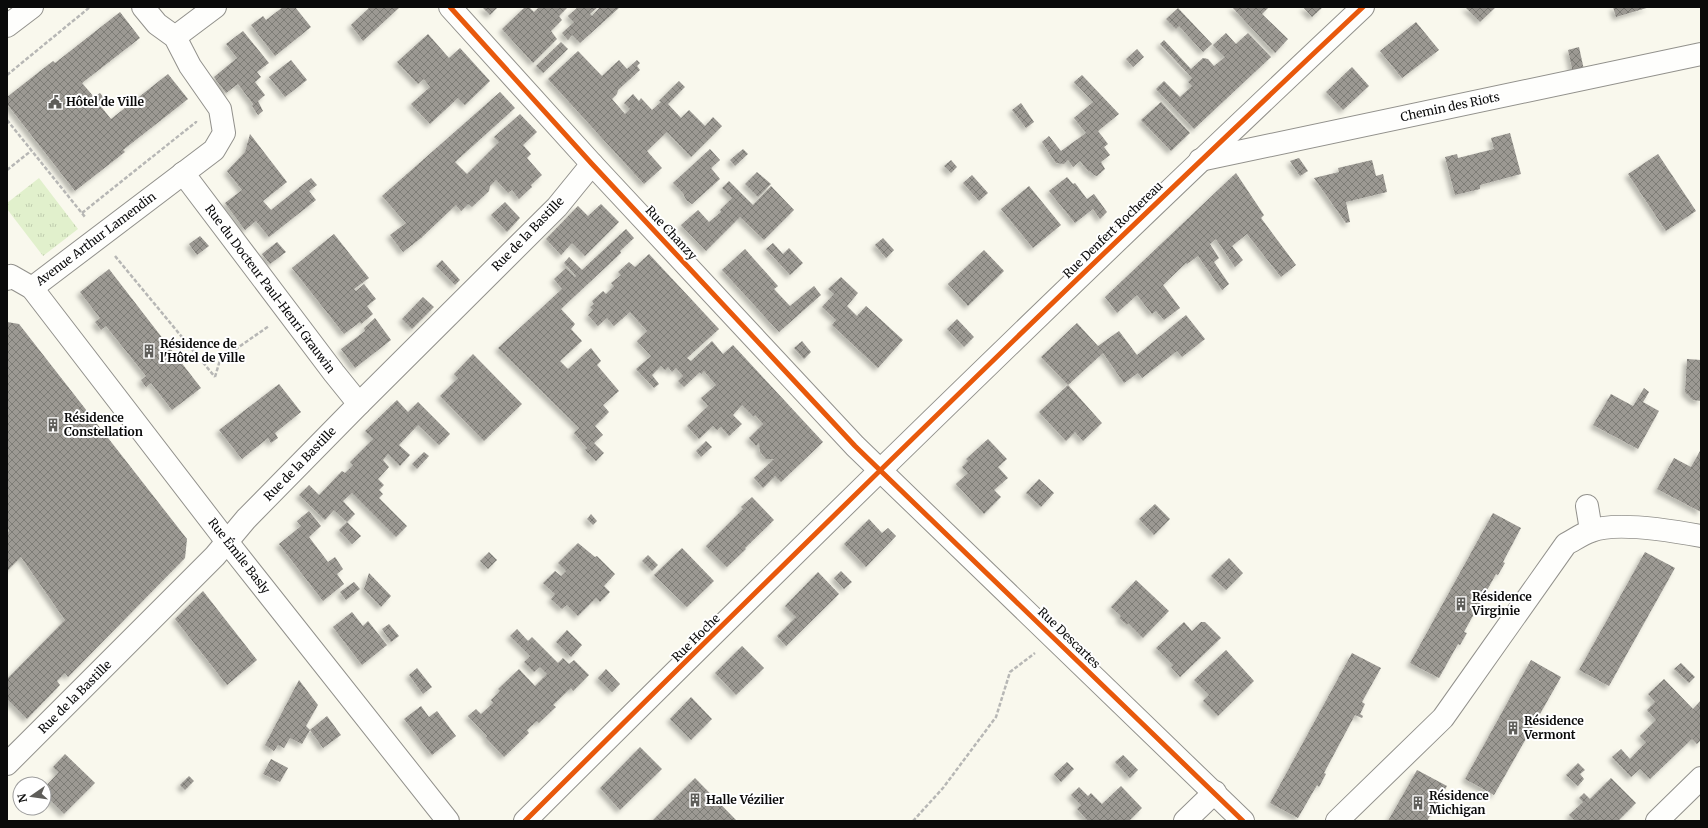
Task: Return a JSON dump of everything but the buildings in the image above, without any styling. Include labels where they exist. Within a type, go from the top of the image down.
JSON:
[{"type":"street","points":[[7,26],[32,7]]},
{"type":"street","points":[[143,7],[156,24],[176,37],[215,7]]},
{"type":"street","name":"Rue Chanzy","points":[[450,7],[592,164],[855,446],[881,470]]},
{"type":"street","name":"Rue Denfert Rochereau","points":[[881,470],[1200,160],[1363,7]]},
{"type":"street","name":"Avenue Arthur Lamendin","points":[[9,278],[32,288],[214,150],[224,133],[220,109],[190,66],[176,37]]},
{"type":"street","name":"Chemin des Riots","points":[[1200,160],[1701,54]]},
{"type":"street","name":"Rue de la Bastille","points":[[7,764],[228,542],[246,519],[359,404],[557,207],[592,164]]},
{"type":"street","name":"Rue du Docteur Paul-Henri Grauwin","points":[[182,173],[359,404]]},
{"type":"street","name":"Rue Émile Basly","points":[[32,288],[228,542],[448,821]]},
{"type":"street","name":"Rue Descartes","points":[[881,470],[1215,792],[1243,821]]},
{"type":"street","name":"Rue Hoche","points":[[526,821],[853,495],[881,470]]},
{"type":"street","points":[[1587,506],[1591,530]]},
{"type":"street","points":[[1337,821],[1443,718],[1566,544],[1591,530],[1609,527],[1661,529],[1701,536]]},
{"type":"street","points":[[1657,821],[1701,778]]},
{"type":"street","points":[[1185,821],[1215,792]]},
{"type":"path","points":[[7,75],[90,7]]},
{"type":"path","points":[[82,213],[196,122],[196,112],[213,100]]},
{"type":"path","points":[[7,170],[32,151]]},
{"type":"path","points":[[215,377],[220,360],[288,312]]},
{"type":"path","points":[[913,821],[943,788],[996,717],[1010,672],[1048,644],[1054,637]]},
{"type":"green space","points":[[39,178],[78,229],[43,256],[7,209],[7,203]]},
{"type":"cycle path","points":[[450,7],[592,164],[855,446],[1243,821]]},
{"type":"cycle path","points":[[525,821],[732,615],[941,411],[1151,208],[1363,7]]},
{"type":"place","name":"Hôtel de Ville","points":[[55,102]]},
{"type":"place","name":"Résidence de l'Hôtel de Ville","points":[[149,351]]},
{"type":"place","name":"Résidence Constellation","points":[[53,425]]},
{"type":"place","name":"Résidence Virginie","points":[[1461,604]]},
{"type":"place","name":"Résidence Vermont","points":[[1513,728]]},
{"type":"place","name":"Halle Vézilier","points":[[695,800]]},
{"type":"place","name":"Résidence Michigan","points":[[1418,803]]}]
